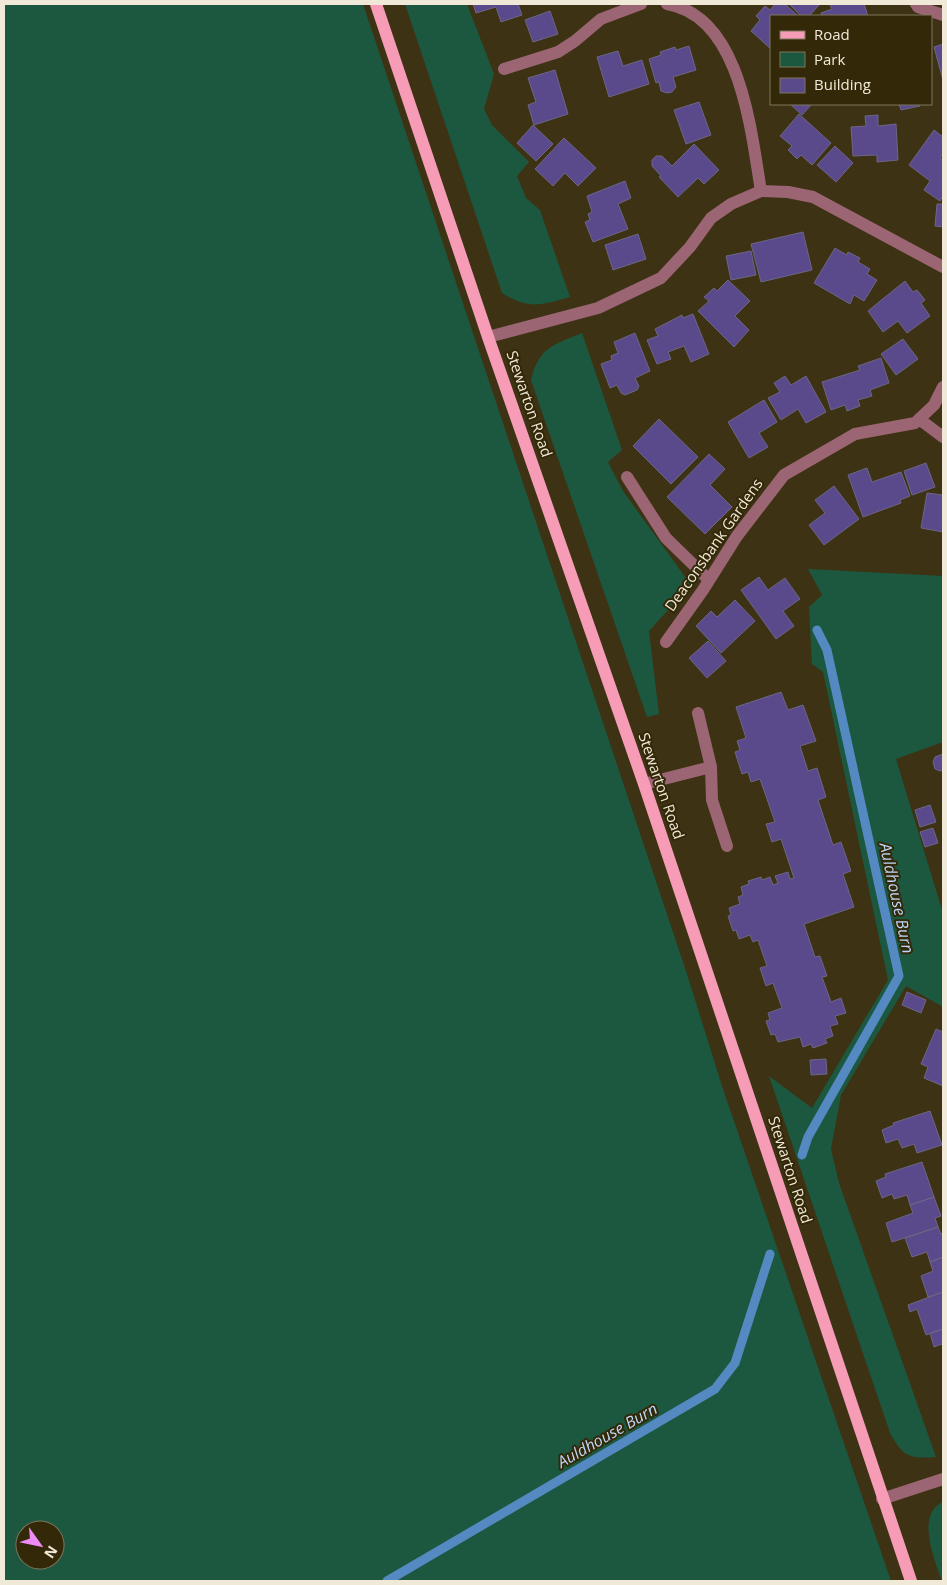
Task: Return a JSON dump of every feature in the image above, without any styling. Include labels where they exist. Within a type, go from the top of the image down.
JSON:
[{"type":"main road","name":"Stewarton Road","points":[[376,4],[488,337],[644,784],[910,1581]]},
{"type":"street","points":[[504,69],[558,52],[575,41],[601,19],[641,4]]},
{"type":"street","points":[[667,4],[685,5],[713,31],[732,61],[749,121],[761,191]]},
{"type":"street","points":[[916,4],[918,7],[943,15]]},
{"type":"street","points":[[488,337],[598,308],[661,278],[690,247],[711,218],[731,204],[761,191],[788,192],[813,197],[943,267]]},
{"type":"street","name":"Deaconsbank Gardens","points":[[666,642],[737,536],[784,475],[819,453],[855,434],[914,423],[934,405],[943,387]]},
{"type":"street","points":[[919,419],[943,437]]},
{"type":"street","points":[[627,477],[666,538],[709,580]]},
{"type":"street","points":[[698,713],[711,767],[712,800],[727,846]]},
{"type":"street","points":[[644,784],[711,767]]},
{"type":"street","points":[[882,1499],[943,1478]]},
{"type":"green space","points":[[4,4],[363,4],[687,974],[722,1086],[891,1581],[4,1581]]},
{"type":"green space","points":[[405,4],[467,4],[494,74],[484,109],[492,125],[529,162],[517,176],[526,198],[540,210],[570,297],[543,304],[528,304],[502,293]]},
{"type":"green space","points":[[582,333],[622,450],[608,462],[623,491],[691,585],[649,631],[659,714],[647,717],[531,380],[538,360],[543,354],[555,344]]},
{"type":"green space","points":[[808,569],[943,576],[943,742],[896,759],[943,913],[943,1007],[906,986],[841,1095],[831,1149],[839,1183],[936,1457],[913,1457],[908,1455],[903,1452],[890,1433],[769,1076],[812,1108],[888,980],[823,672],[812,664],[809,607],[822,595]]},
{"type":"green space","points":[[943,1502],[942,1581],[929,1538],[929,1527],[930,1517],[935,1508]]},
{"type":"building","points":[[473,4],[518,4],[522,15],[501,22],[496,7],[476,13]]},
{"type":"building","points":[[775,4],[785,4],[797,15],[770,15],[770,48],[751,31],[760,20],[756,16],[765,6],[770,10]]},
{"type":"building","points":[[789,4],[820,4],[810,15],[800,15]]},
{"type":"building","points":[[864,4],[868,15],[822,15],[821,13],[832,9],[830,5]]},
{"type":"building","points":[[550,11],[558,34],[533,42],[525,20]]},
{"type":"building","points":[[943,44],[943,80],[934,47]]},
{"type":"building","points":[[689,46],[696,70],[673,77],[676,87],[672,92],[661,91],[659,82],[656,83],[649,59],[661,55],[660,52],[675,47],[676,50]]},
{"type":"building","points":[[618,51],[623,66],[642,60],[649,84],[609,97],[597,57]]},
{"type":"building","points":[[555,70],[568,114],[534,125],[528,105],[536,102],[528,78]]},
{"type":"building","points":[[699,102],[711,135],[686,144],[674,110]]},
{"type":"building","points":[[791,105],[811,105],[802,115]]},
{"type":"building","points":[[899,105],[920,106],[901,110]]},
{"type":"building","points":[[799,114],[831,143],[812,165],[801,155],[797,159],[788,150],[792,146],[780,136]]},
{"type":"building","points":[[878,115],[878,126],[896,124],[898,160],[877,162],[877,155],[853,156],[851,127],[866,126],[865,116]]},
{"type":"building","points":[[533,125],[553,144],[536,161],[517,143]]},
{"type":"building","points":[[934,130],[943,137],[943,154],[940,158],[943,160],[943,196],[940,201],[924,190],[930,181],[909,165]]},
{"type":"building","points":[[564,138],[596,168],[578,186],[565,173],[553,186],[535,169]]},
{"type":"building","points":[[694,144],[719,170],[704,184],[698,178],[678,197],[659,177],[661,176],[652,166],[652,160],[656,156],[662,156],[672,166]]},
{"type":"building","points":[[835,146],[853,163],[836,182],[817,165]]},
{"type":"building","points":[[625,181],[631,198],[618,204],[628,229],[593,242],[585,222],[590,220],[588,214],[592,212],[587,196]]},
{"type":"building","points":[[937,204],[943,204],[943,227],[935,226]]},
{"type":"building","points":[[803,232],[812,270],[761,282],[751,244]]},
{"type":"building","points":[[638,234],[646,259],[613,270],[605,245]]},
{"type":"building","points":[[835,248],[847,255],[848,252],[860,258],[858,262],[870,269],[867,274],[877,280],[864,301],[854,295],[850,304],[814,283]]},
{"type":"building","points":[[751,251],[756,275],[731,280],[726,256]]},
{"type":"building","points":[[728,280],[750,301],[735,316],[749,330],[734,347],[698,311],[709,301],[704,297],[714,288],[717,291]]},
{"type":"building","points":[[905,281],[913,292],[917,290],[925,300],[921,303],[930,316],[907,333],[898,321],[883,332],[868,311]]},
{"type":"building","points":[[693,314],[709,354],[691,362],[684,346],[668,352],[671,359],[657,364],[647,340],[658,336],[655,329],[682,315],[683,318]]},
{"type":"building","points":[[635,333],[650,371],[635,378],[639,386],[637,390],[625,395],[621,393],[617,385],[610,388],[601,364],[612,360],[611,356],[618,353],[614,342]]},
{"type":"building","points":[[903,339],[918,359],[896,375],[881,354]]},
{"type":"building","points":[[881,358],[889,383],[870,390],[872,396],[858,400],[860,406],[847,411],[845,405],[831,410],[822,382],[860,370],[858,366]]},
{"type":"building","points":[[785,376],[791,385],[806,376],[826,412],[806,423],[798,409],[781,420],[768,398],[780,392],[774,383]]},
{"type":"building","points":[[764,400],[777,422],[759,433],[768,447],[749,458],[728,422]]},
{"type":"building","points":[[659,419],[698,457],[671,484],[633,446]]},
{"type":"building","points":[[709,454],[725,469],[710,485],[732,507],[705,534],[667,497]]},
{"type":"building","points":[[926,463],[935,487],[912,495],[904,471]]},
{"type":"building","points":[[867,468],[872,482],[901,472],[910,496],[900,500],[901,503],[863,517],[848,475]]},
{"type":"building","points":[[834,486],[859,519],[824,545],[809,525],[825,513],[815,500]]},
{"type":"building","points":[[927,493],[943,495],[943,532],[921,528]]},
{"type":"building","points":[[759,577],[768,590],[785,578],[800,599],[783,611],[794,626],[776,639],[741,590]]},
{"type":"building","points":[[735,600],[755,621],[721,653],[696,626],[711,611],[717,617]]},
{"type":"building","points":[[708,641],[726,661],[707,678],[689,658]]},
{"type":"building","points":[[781,692],[788,710],[803,705],[816,741],[800,746],[808,771],[817,768],[826,797],[818,800],[833,845],[841,842],[851,871],[843,874],[854,907],[804,924],[815,957],[820,956],[827,976],[822,977],[831,1002],[841,998],[846,1013],[835,1016],[838,1024],[830,1026],[833,1036],[825,1039],[827,1043],[813,1048],[811,1044],[803,1047],[800,1037],[778,1042],[775,1034],[771,1035],[766,1021],[770,1020],[768,1013],[782,1008],[773,983],[766,986],[760,968],[767,966],[758,940],[753,942],[750,935],[739,939],[736,930],[733,931],[728,916],[731,915],[729,908],[740,904],[738,897],[743,895],[741,887],[749,884],[748,881],[761,877],[762,880],[770,877],[773,885],[778,883],[775,876],[788,872],[790,879],[794,878],[781,839],[772,842],[766,824],[775,822],[760,779],[751,782],[748,772],[742,774],[735,752],[740,750],[737,741],[746,738],[736,707]]},
{"type":"building","points":[[943,754],[943,770],[940,771],[935,769],[933,762],[935,757]]},
{"type":"building","points":[[930,805],[936,822],[920,827],[915,810]]},
{"type":"building","points":[[933,828],[938,843],[925,847],[920,832]]},
{"type":"building","points":[[907,992],[926,1000],[921,1013],[902,1005]]},
{"type":"building","points":[[936,1029],[943,1032],[943,1086],[924,1078],[928,1067],[921,1064]]},
{"type":"building","points":[[826,1059],[827,1074],[811,1075],[810,1060]]},
{"type":"building","points":[[930,1111],[942,1145],[917,1153],[914,1144],[902,1148],[898,1139],[886,1143],[882,1130],[894,1125],[893,1123]]},
{"type":"building","points":[[922,1162],[934,1197],[910,1205],[907,1195],[894,1199],[892,1194],[882,1198],[876,1181],[886,1177],[885,1174]]},
{"type":"building","points":[[934,1197],[941,1216],[935,1218],[938,1227],[892,1242],[886,1223],[913,1213],[910,1205]]},
{"type":"building","points":[[938,1227],[941,1234],[943,1233],[943,1257],[930,1262],[927,1252],[912,1257],[905,1238]]},
{"type":"building","points":[[943,1257],[943,1292],[928,1297],[921,1276],[933,1271],[930,1262]]},
{"type":"building","points":[[943,1292],[943,1329],[926,1335],[917,1309],[910,1312],[908,1305]]},
{"type":"building","points":[[943,1329],[943,1346],[942,1344],[934,1347],[930,1333]]},
{"type":"waterway","name":"Auldhouse Burn","points":[[802,1155],[808,1137],[899,976],[827,650],[817,630]]},
{"type":"waterway","name":"Auldhouse Burn","points":[[387,1581],[715,1389],[735,1363],[770,1254]]}]
